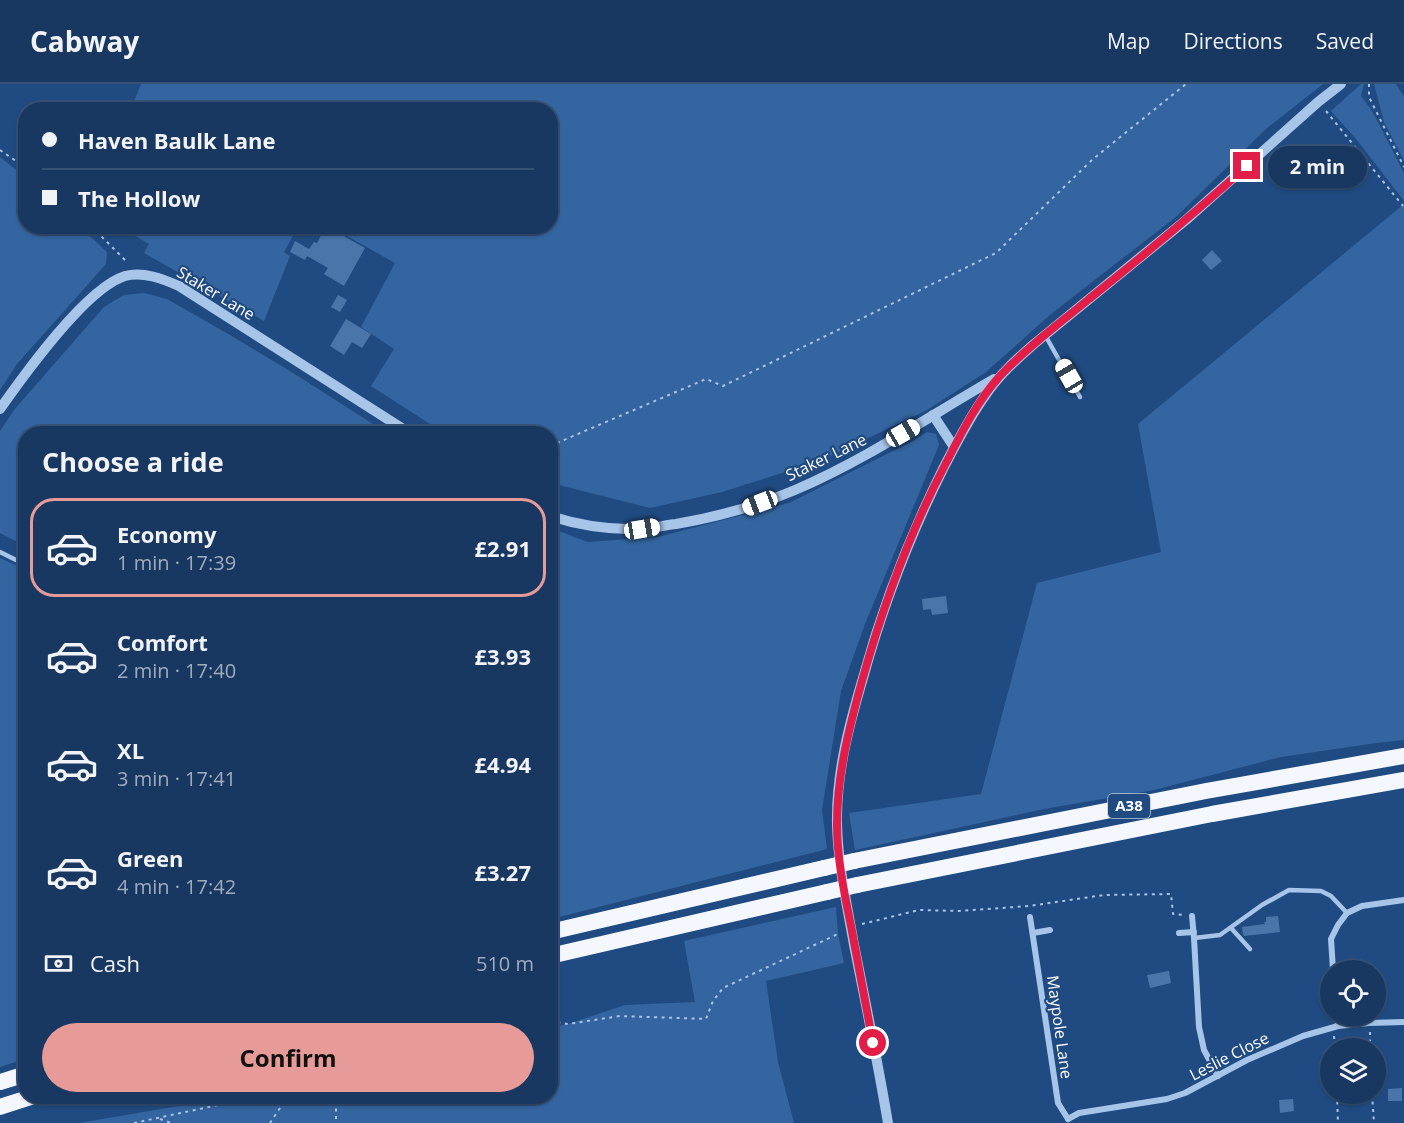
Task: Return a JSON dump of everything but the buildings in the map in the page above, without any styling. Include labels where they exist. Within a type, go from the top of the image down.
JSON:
[{"type":"highway","name":"A38","points":[[558,930],[854,861],[1206,791],[1404,756]]},
{"type":"highway","name":"A38","points":[[558,954],[857,885],[1154,825],[1404,780]]},
{"type":"highway","points":[[0,1082],[18,1076]]},
{"type":"highway","points":[[0,1107],[18,1101]]},
{"type":"street","points":[[888,1123],[842,876],[837,823],[839,783],[848,735],[874,636],[887,597],[930,494],[975,409],[1000,376],[1045,335],[1186,220],[1341,84]]},
{"type":"street","points":[[0,409],[27,372],[91,298],[111,282],[128,275]]},
{"type":"street","name":"Staker Lane","points":[[128,275],[163,279],[179,286],[398,426]]},
{"type":"street","name":"Staker Lane","points":[[558,519],[574,524],[606,528],[642,529],[742,509],[794,490],[856,460],[1000,376]]},
{"type":"street","points":[[933,416],[954,447]]},
{"type":"street","points":[[1333,960],[1332,939],[1347,913],[1362,906],[1404,900]]},
{"type":"street","points":[[1192,915],[1199,1027],[1204,1050],[1218,1076]]},
{"type":"street","name":"Maypole Lane","points":[[1030,917],[1058,1103],[1066,1121]]},
{"type":"street","points":[[1033,933],[1050,930]]},
{"type":"street","points":[[1179,933],[1194,935]]},
{"type":"street","name":"Leslie Close","points":[[1386,1023],[1404,1022]]},
{"type":"street","name":"Leslie Close","points":[[1066,1121],[1079,1113],[1167,1099],[1185,1093],[1247,1060],[1303,1035],[1338,1026]]},
{"type":"lane","points":[[1045,335],[1080,397]]},
{"type":"lane","points":[[0,552],[18,561]]},
{"type":"lane","points":[[1194,935],[1220,935],[1262,905],[1289,890],[1321,891],[1331,896],[1347,913]]},
{"type":"lane","points":[[1232,928],[1250,949]]},
{"type":"path","points":[[558,443],[706,379],[723,386],[996,253],[1093,159],[1186,84]]},
{"type":"path","points":[[1369,84],[1370,97],[1404,167]]},
{"type":"path","points":[[1318,102],[1403,206]]},
{"type":"path","points":[[0,150],[18,162]]},
{"type":"path","points":[[100,234],[126,261],[128,275]]},
{"type":"path","points":[[558,1022],[568,1024],[620,1016],[706,1019],[713,1001],[723,988],[851,928]]},
{"type":"path","points":[[134,1123],[225,1104]]},
{"type":"path","points":[[270,1123],[283,1104]]},
{"type":"path","points":[[336,1104],[336,1123]]},
{"type":"path","points":[[1337,1104],[1338,1123]]},
{"type":"path","points":[[1373,1104],[1374,1123]]},
{"type":"path","points":[[160,1119],[171,1123]]},
{"type":"shaded area","points":[[141,84],[1323,84],[1267,128],[1177,216],[1051,314],[986,372],[927,410],[820,461],[722,492],[650,508],[558,485],[558,426],[433,426],[371,386],[394,349],[361,327],[395,263],[343,234],[558,234],[558,102],[134,102]]},
{"type":"shaded area","points":[[1361,84],[1364,84],[1361,96],[1370,108],[1404,173],[1404,201],[1357,140],[1331,111]]},
{"type":"shaded area","points":[[1374,84],[1396,84],[1404,97],[1404,161],[1384,122]]},
{"type":"shaded area","points":[[0,157],[18,171],[18,234],[88,234],[107,252],[106,264],[17,364],[0,390]]},
{"type":"shaded area","points":[[1404,204],[1404,740],[1281,757],[1154,790],[1044,809],[855,850],[849,813],[981,794],[1037,583],[1161,552],[1138,424]]},
{"type":"shaded area","points":[[132,234],[294,234],[284,252],[290,256],[264,321],[144,253],[149,244]]},
{"type":"shaded area","points":[[144,293],[167,299],[290,371],[376,426],[18,426],[18,542],[0,533],[0,431],[14,410],[104,307],[124,295]]},
{"type":"shaded area","points":[[927,432],[936,434],[939,445],[865,624],[841,691],[822,810],[827,849],[558,917],[558,531],[587,542],[658,537],[789,503]]},
{"type":"shaded area","points":[[0,558],[18,566],[18,1061],[0,1067]]},
{"type":"shaded area","points":[[836,907],[838,934],[844,963],[766,981],[778,1062],[794,1123],[79,1123],[190,1104],[558,1104],[558,1026],[625,1005],[695,1002],[684,941]]},
{"type":"route","points":[[873,1043],[842,876],[837,823],[839,783],[848,735],[874,636],[902,558],[954,447],[975,409],[1000,376],[1034,344],[1186,220],[1247,166]]}]
